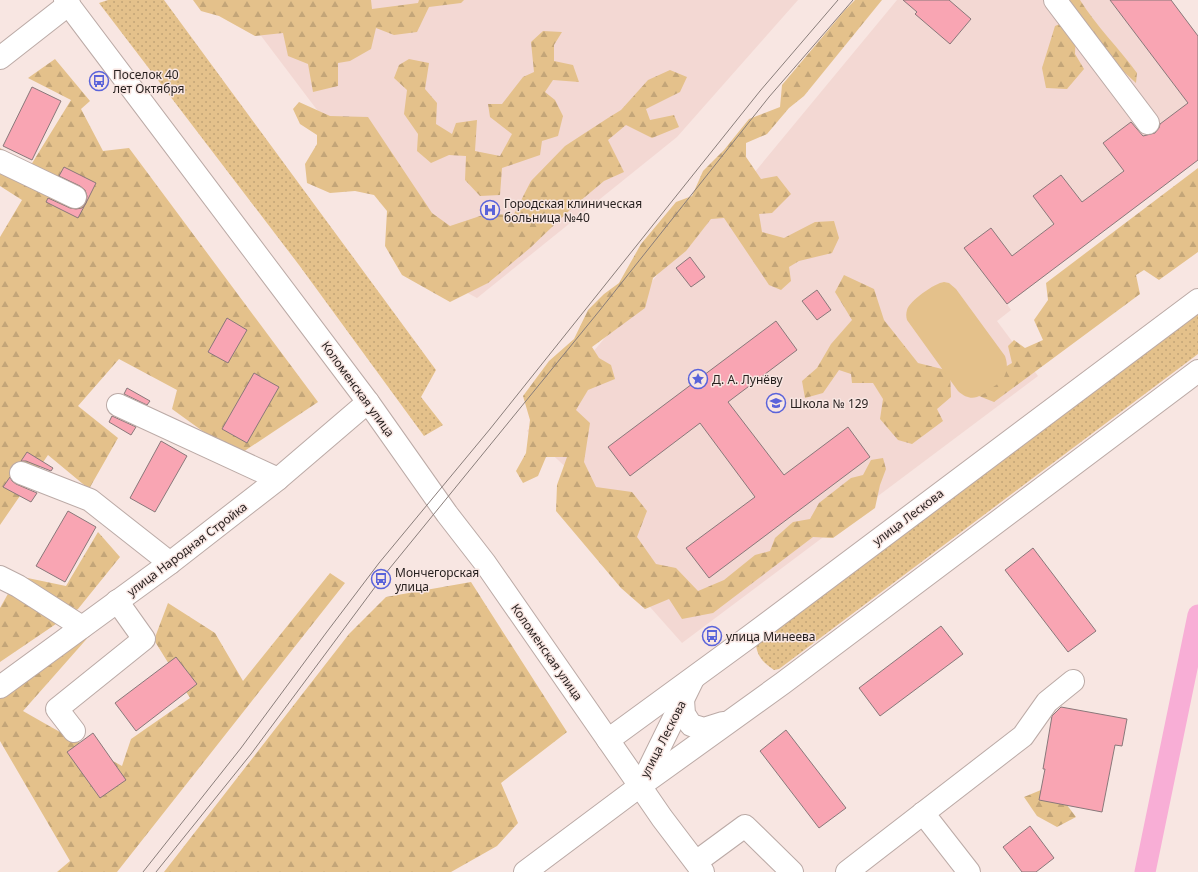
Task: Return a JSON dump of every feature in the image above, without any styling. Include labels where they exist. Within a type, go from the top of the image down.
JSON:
[{"type":"main road","points":[[1055,0],[1148,123]]},
{"type":"main road","points":[[0,58],[67,2]]},
{"type":"main road","name":"Коломенская улица","points":[[67,2],[368,402],[447,514],[485,563],[662,818],[700,867]]},
{"type":"main road","points":[[0,161],[75,197]]},
{"type":"main road","name":"улица Лескова","points":[[640,786],[695,676],[1198,300]]},
{"type":"main road","name":"улица Лескова","points":[[640,786],[783,683],[1198,371]]},
{"type":"main road","name":"улица Народная Стройка","points":[[0,687],[170,563],[278,479],[368,402]]},
{"type":"main road","points":[[118,405],[278,479]]},
{"type":"main road","points":[[22,472],[90,500],[170,563]]},
{"type":"main road","points":[[0,577],[18,586],[82,627]]},
{"type":"main road","points":[[74,731],[57,709],[144,639],[117,601]]},
{"type":"main road","points":[[608,740],[695,676]]},
{"type":"main road","points":[[847,872],[1023,736],[1047,702],[1073,682]]},
{"type":"main road","points":[[683,700],[684,714],[691,725],[704,729],[728,722]]},
{"type":"main road","points":[[526,872],[640,786]]},
{"type":"main road","points":[[923,813],[969,872]]},
{"type":"main road","points":[[700,867],[745,826],[792,872]]},
{"type":"shaded area","name":"Городская клиническая больница №40","points":[[234,0],[798,0],[677,137],[477,298],[447,282]]},
{"type":"shaded area","points":[[897,0],[1171,0],[1198,36],[1198,160],[1007,304],[1011,310],[997,321],[1038,376],[682,643],[562,508],[588,488],[527,431],[745,170],[754,173]]},
{"type":"green space","points":[[108,0],[164,0],[436,370],[421,397],[443,425],[424,436],[299,265],[99,3]]},
{"type":"green space","points":[[193,0],[371,0],[372,9],[418,3],[419,0],[464,0],[461,3],[429,7],[417,32],[394,35],[376,28],[371,49],[350,61],[338,63],[338,86],[313,92],[308,64],[288,56],[283,33],[255,36],[219,16],[201,11]]},
{"type":"green space","points":[[855,0],[882,0],[804,96],[789,108],[767,134],[746,143],[746,157],[761,179],[777,176],[791,194],[772,213],[759,214],[762,232],[784,238],[815,222],[834,221],[839,238],[832,253],[799,261],[789,267],[791,281],[781,290],[769,285],[724,218],[711,219],[686,251],[653,278],[645,308],[592,347],[599,358],[611,365],[615,379],[588,390],[576,410],[590,423],[584,462],[596,487],[632,492],[647,511],[637,537],[656,564],[676,568],[698,591],[724,580],[755,555],[770,551],[775,538],[793,522],[810,519],[819,503],[851,478],[863,475],[871,460],[883,458],[886,469],[880,485],[875,508],[833,538],[813,537],[713,613],[682,619],[669,599],[645,609],[621,588],[556,511],[557,485],[567,457],[546,457],[538,476],[523,483],[516,471],[526,453],[530,420],[523,396],[549,361],[574,339],[588,310],[604,294],[619,283],[641,244],[676,202],[692,196],[703,171],[724,150],[749,119],[780,107],[782,85]]},
{"type":"green space","points":[[1068,0],[1080,0],[1093,19],[1137,73],[1136,83],[1112,61],[1076,32],[1075,54],[1084,69],[1067,89],[1046,88],[1042,68],[1055,26],[1078,16]]},
{"type":"green space","points":[[543,31],[562,32],[554,45],[554,61],[573,65],[579,82],[553,80],[545,92],[555,100],[563,116],[558,136],[542,141],[540,155],[502,168],[500,195],[480,196],[465,180],[466,156],[449,155],[431,163],[417,151],[418,134],[404,114],[407,90],[394,78],[399,65],[409,59],[429,63],[425,89],[437,103],[436,124],[452,134],[456,123],[477,120],[475,151],[500,156],[512,134],[490,117],[488,104],[502,104],[523,77],[534,72],[531,42]]},
{"type":"green space","points":[[55,59],[90,101],[81,109],[103,151],[129,148],[318,402],[237,456],[172,409],[177,390],[119,359],[78,406],[118,438],[89,489],[48,455],[0,525],[0,237],[22,200],[0,186],[0,148],[31,165],[71,100],[28,78]]},
{"type":"green space","points":[[670,70],[687,77],[680,92],[646,109],[650,120],[674,115],[679,127],[652,138],[626,125],[608,140],[624,172],[604,181],[573,207],[530,248],[488,283],[450,302],[402,275],[385,246],[387,211],[374,195],[355,191],[330,193],[307,183],[305,164],[317,144],[317,135],[300,124],[293,109],[299,102],[330,116],[368,117],[432,213],[450,226],[483,215],[514,214],[531,181],[565,146],[621,110],[648,80]]},
{"type":"green space","points":[[1198,168],[1198,252],[1159,280],[1144,270],[1136,275],[1140,294],[994,402],[979,396],[988,377],[1012,363],[1008,346],[1014,340],[1025,348],[1043,340],[1034,320],[1048,300],[1046,283]]},
{"type":"green space","points":[[844,275],[874,289],[884,320],[918,363],[950,371],[951,397],[937,409],[943,421],[912,444],[898,440],[880,419],[883,399],[873,383],[852,383],[851,374],[839,370],[823,393],[805,398],[802,381],[817,368],[831,344],[852,320],[835,292]]},
{"type":"green space","points":[[944,282],[949,283],[956,289],[1006,358],[1007,370],[1003,379],[979,396],[971,398],[958,391],[907,320],[907,310],[912,302],[929,289]]},
{"type":"green space","points":[[1198,309],[1198,354],[779,669],[774,670],[762,659],[758,653],[756,644]]},
{"type":"green space","points":[[98,532],[120,557],[78,609],[0,662],[0,608],[18,576],[66,586]]},
{"type":"green space","points":[[330,573],[345,583],[117,872],[57,872],[70,861],[0,741],[0,692],[91,634],[23,711],[122,766],[131,739],[190,698],[154,640],[168,603],[215,633],[243,681]]},
{"type":"green space","points":[[471,582],[567,732],[501,783],[518,823],[497,846],[451,872],[164,872],[349,634],[386,597]]},
{"type":"green space","points":[[1041,790],[1057,792],[1076,817],[1057,827],[1037,816],[1024,797]]},
{"type":"building","points":[[903,0],[949,0],[971,19],[950,44],[915,14],[917,12]]},
{"type":"building","points":[[1110,0],[1171,0],[1198,36],[1198,160],[1007,304],[964,248],[991,228],[1012,256],[1054,224],[1033,196],[1061,175],[1082,202],[1124,171],[1103,143],[1131,122],[1143,136],[1155,133],[1160,124],[1188,103]]},
{"type":"building","points":[[32,87],[61,101],[32,160],[3,146]]},
{"type":"building","points":[[64,167],[96,183],[86,203],[87,196],[85,190],[59,176]]},
{"type":"building","points":[[48,198],[70,208],[76,209],[82,208],[86,203],[78,218],[46,202]]},
{"type":"building","points":[[690,257],[705,277],[691,287],[676,268]]},
{"type":"building","points":[[817,290],[831,310],[817,320],[802,301]]},
{"type":"building","points":[[227,318],[247,330],[228,363],[208,352]]},
{"type":"building","points":[[776,321],[797,350],[728,402],[784,475],[848,427],[870,457],[709,578],[686,548],[755,497],[700,423],[630,476],[608,447]]},
{"type":"building","points":[[254,373],[279,387],[247,443],[222,429]]},
{"type":"building","points":[[127,388],[150,401],[147,405],[124,394]]},
{"type":"building","points":[[112,416],[136,427],[131,435],[109,422]]},
{"type":"building","points":[[161,441],[187,456],[155,512],[130,498]]},
{"type":"building","points":[[27,452],[53,468],[51,471],[26,461],[21,461]]},
{"type":"building","points":[[10,477],[16,484],[37,493],[31,502],[3,487]]},
{"type":"building","points":[[68,511],[96,527],[65,582],[36,566]]},
{"type":"building","points":[[1033,548],[1096,631],[1068,652],[1005,570]]},
{"type":"building","points":[[941,626],[963,654],[880,716],[859,688]]},
{"type":"building","points":[[176,657],[197,684],[136,731],[115,703]]},
{"type":"building","points":[[1061,707],[1127,719],[1122,746],[1115,745],[1102,812],[1039,800],[1052,716]]},
{"type":"building","points":[[786,730],[846,808],[819,828],[760,751]]},
{"type":"building","points":[[93,733],[126,780],[100,798],[67,752]]},
{"type":"building","points":[[1030,826],[1054,858],[1036,872],[1022,872],[1003,847]]},
{"type":"waterway","points":[[1145,872],[1198,615]]},
{"type":"tram line","points":[[143,872],[241,748],[379,563],[490,429],[760,91],[838,0]]},
{"type":"tram line","points":[[156,872],[251,754],[381,579],[600,310],[769,97],[853,0]]},
{"type":"place","name":"Поселок 40 лет Октября","points":[[99,81]]},
{"type":"place","name":"Городская клиническая больница №40","points":[[490,210]]},
{"type":"place","name":"Д. А. Лунёву","points":[[698,379]]},
{"type":"place","name":"Школа № 129","points":[[776,403]]},
{"type":"place","name":"Мончегорская улица","points":[[381,579]]},
{"type":"place","name":"улица Минеева","points":[[712,636]]}]
